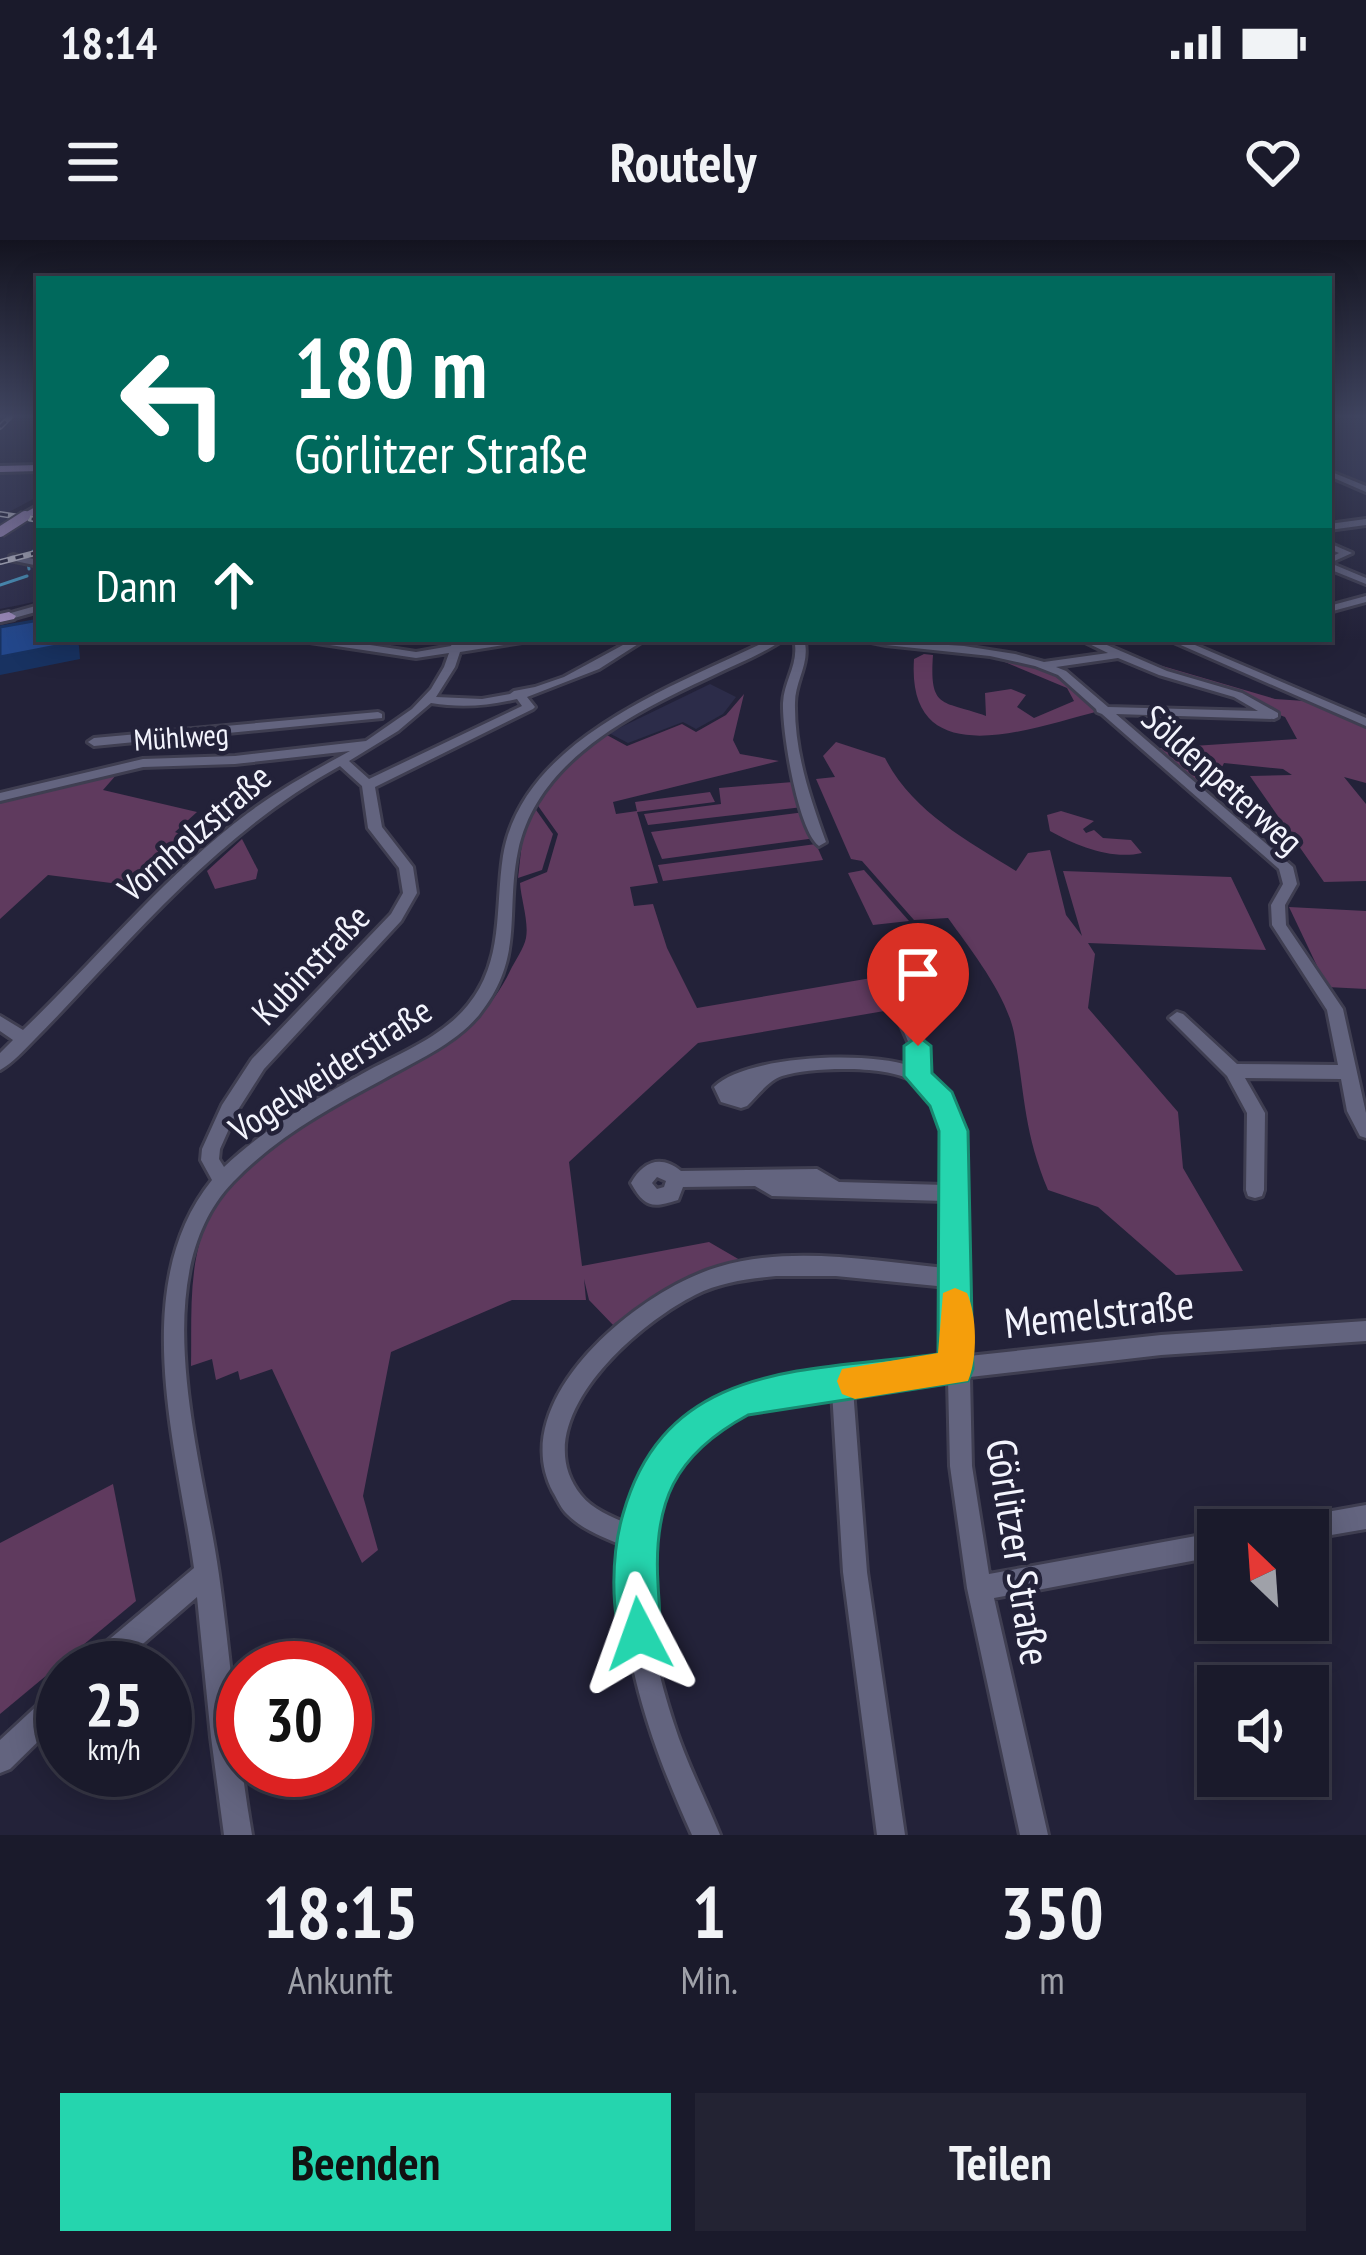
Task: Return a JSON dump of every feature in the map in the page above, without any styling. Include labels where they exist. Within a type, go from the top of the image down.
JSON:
[{"type":"main road","points":[[0,515],[34,509]]},
{"type":"main road","points":[[0,532],[34,509]]},
{"type":"street","points":[[1332,527],[1366,526]]},
{"type":"street","points":[[1332,547],[1347,553],[1332,562]]},
{"type":"street","points":[[13,558],[31,562]]},
{"type":"street","points":[[1332,565],[1366,581]]},
{"type":"street","points":[[1332,608],[1366,599]]},
{"type":"street","points":[[3,618],[36,609]]},
{"type":"street","points":[[326,642],[386,653],[456,653],[508,642]]},
{"type":"street","name":"Vornholzstraße","points":[[0,1063],[216,848],[290,789],[368,745],[429,699],[458,642]]},
{"type":"street","name":"Vogelweiderstraße","points":[[238,1835],[181,1391],[179,1269],[188,1237],[223,1180],[284,1130],[422,1050],[476,1008],[507,948],[511,853],[518,820],[558,765],[607,728],[772,642]]},
{"type":"street","points":[[799,642],[802,663],[788,696],[790,737],[796,779],[819,842]]},
{"type":"street","points":[[883,642],[1045,665],[1088,655],[1121,656]]},
{"type":"street","points":[[1091,642],[1238,695],[1274,715],[1101,710]]},
{"type":"street","points":[[1179,642],[1366,722]]},
{"type":"street","points":[[429,699],[466,704],[518,693],[636,643]]},
{"type":"street","name":"Söldenpeterweg","points":[[1045,665],[1286,867],[1291,884],[1278,905],[1279,926],[1335,1009],[1347,1072],[1366,1131]]},
{"type":"street","points":[[368,785],[529,707],[518,693]]},
{"type":"street","points":[[94,742],[378,716]]},
{"type":"street","points":[[296,722],[296,751]]},
{"type":"street","name":"Mühlweg","points":[[0,797],[123,766],[368,745]]},
{"type":"street","name":"Kubinstraße","points":[[223,1180],[210,1160],[211,1149],[245,1081],[396,917],[410,893],[406,867],[375,827],[368,785],[341,760]]},
{"type":"street","points":[[770,1073],[855,1063],[918,1076],[918,1046],[896,995]]},
{"type":"street","points":[[1177,1018],[1233,1071],[1256,1113],[1256,1190]]},
{"type":"street","points":[[0,1022],[24,1040]]},
{"type":"street","points":[[1233,1071],[1347,1072]]},
{"type":"street","name":"Görlitzer Straße","points":[[918,1076],[942,1100],[953,1131],[961,1466],[979,1588],[1034,1835]]},
{"type":"street","points":[[676,1179],[757,1178],[772,1187],[951,1193]]},
{"type":"street","points":[[635,1539],[574,1506],[552,1462],[552,1433],[575,1387],[609,1346],[656,1306],[712,1277],[776,1264],[954,1278]]},
{"type":"street","name":"Memelstraße","points":[[706,1835],[668,1757],[644,1668],[634,1600],[635,1539],[649,1490],[670,1450],[707,1417],[744,1398],[842,1383],[1265,1335],[1366,1331]]},
{"type":"street","points":[[842,1383],[856,1572],[890,1835]]},
{"type":"street","points":[[1329,1523],[1366,1516]]},
{"type":"street","points":[[979,1588],[1197,1548]]},
{"type":"street","points":[[127,1641],[206,1573]]},
{"type":"street","points":[[0,1759],[36,1725]]},
{"type":"shaded area","points":[[0,491],[36,491],[36,498],[7,513],[36,517],[36,602],[0,609]]},
{"type":"shaded area","points":[[933,655],[934,686],[949,704],[986,716],[985,693],[1011,689],[1026,695],[1017,707],[1034,718],[1074,701],[1067,688],[1000,660],[1045,668],[1099,711],[1009,733],[951,732],[930,719],[917,696],[914,659]]},
{"type":"shaded area","points":[[1159,665],[1275,699],[1320,702],[1366,722],[1366,783],[1344,777],[1366,804],[1366,881],[1324,882],[1250,776],[1292,775],[1283,769],[1224,763],[1218,775],[1190,784],[1148,749],[1297,739],[1285,717],[1163,673]]},
{"type":"shaded area","points":[[710,684],[736,697],[723,714],[696,729],[683,722],[628,743],[609,733]]},
{"type":"shaded area","points":[[744,694],[733,740],[740,754],[779,761],[613,802],[616,814],[637,811],[635,802],[710,792],[715,802],[637,812],[658,883],[630,887],[634,906],[653,904],[667,948],[697,1008],[877,977],[896,1009],[698,1043],[569,1162],[582,1266],[709,1242],[740,1260],[663,1290],[615,1327],[589,1300],[584,1279],[586,1300],[512,1300],[391,1352],[363,1496],[378,1550],[362,1563],[272,1369],[240,1380],[238,1371],[216,1380],[212,1359],[191,1366],[194,1268],[203,1231],[240,1173],[276,1141],[407,1069],[448,1043],[483,1011],[525,942],[520,883],[547,872],[558,834],[536,803],[565,762],[605,734],[627,746],[682,724],[696,732],[726,715]]},
{"type":"shaded area","points":[[836,742],[885,758],[925,809],[1016,871],[1028,853],[1050,850],[1066,915],[1082,936],[1063,871],[1231,877],[1266,950],[1088,943],[1095,954],[1088,1008],[1178,1112],[1183,1168],[1243,1271],[1176,1275],[1098,1207],[1048,1190],[1029,1130],[1014,1033],[1004,1003],[948,918],[914,920],[862,861],[851,859],[816,779],[835,777],[823,756]]},
{"type":"shaded area","points":[[124,766],[103,790],[197,812],[175,832],[182,835],[127,885],[48,875],[0,919],[0,797]]},
{"type":"shaded area","points":[[793,782],[803,807],[648,825],[644,814],[721,804],[719,788]]},
{"type":"shaded area","points":[[534,807],[553,834],[542,870],[518,878],[523,833]]},
{"type":"shaded area","points":[[1061,811],[1094,821],[1083,829],[1086,833],[1094,830],[1103,838],[1131,840],[1142,853],[1106,853],[1060,837],[1050,831],[1047,815]]},
{"type":"shaded area","points":[[805,812],[816,838],[662,859],[651,832]]},
{"type":"shaded area","points":[[242,839],[258,870],[256,879],[215,889],[207,871]]},
{"type":"shaded area","points":[[816,844],[823,860],[663,881],[658,865]]},
{"type":"shaded area","points":[[864,870],[909,921],[873,925],[848,873]]},
{"type":"shaded area","points":[[1289,907],[1366,911],[1366,989],[1327,987]]},
{"type":"shaded area","points":[[113,1484],[136,1601],[88,1641],[36,1641],[36,1684],[0,1714],[0,1543]]},
{"type":"building","points":[[36,621],[36,642],[72,643],[0,657],[0,627]]},
{"type":"waterway","points":[[29,569],[27,558],[36,548]]},
{"type":"waterway","points":[[0,585],[27,576]]},
{"type":"railway","points":[[0,514],[36,520]]},
{"type":"railway","points":[[0,562],[36,553]]},
{"type":"slow traffic","points":[[855,1381],[956,1369],[955,1304]]},
{"type":"route","points":[[639,1634],[635,1539],[649,1490],[670,1450],[707,1417],[744,1398],[956,1369],[953,1131],[942,1100],[918,1076],[918,1046]]}]
